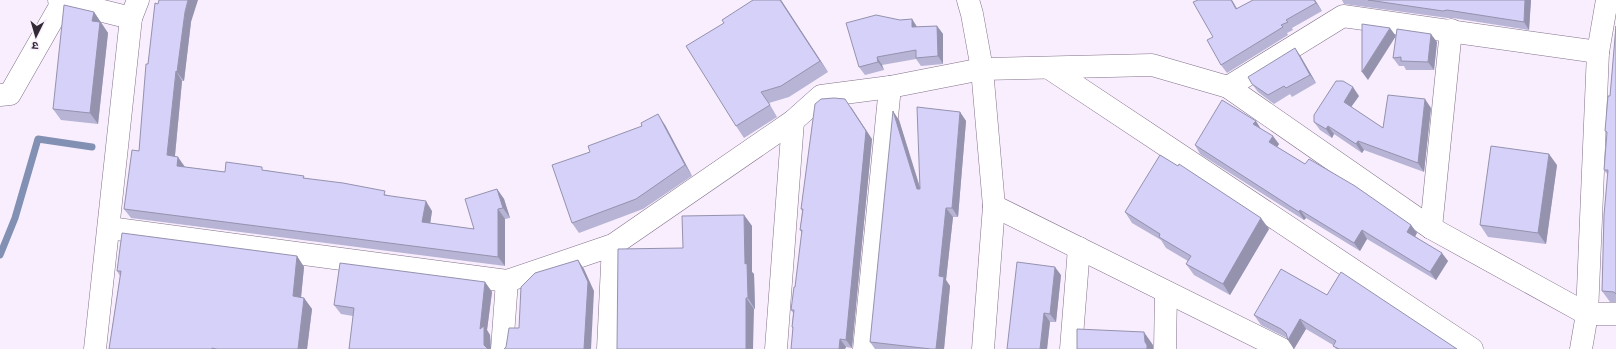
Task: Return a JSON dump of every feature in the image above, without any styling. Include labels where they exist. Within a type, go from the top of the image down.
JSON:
[{"type":"street","points":[[1581,349],[1587,314],[1598,52],[1607,0]]},
{"type":"street","points":[[0,95],[10,94],[61,1],[134,9],[109,228],[100,348]]},
{"type":"street","points":[[970,7],[982,69],[994,206],[983,349]]},
{"type":"street","points":[[1228,88],[1343,16],[1451,30],[1598,52]]},
{"type":"street","points":[[1431,228],[1451,30]]},
{"type":"street","points":[[109,228],[507,281],[613,245],[793,121],[821,96],[890,87],[982,69],[1152,65],[1228,88],[1431,228],[1587,314],[1616,314]]},
{"type":"street","points":[[1049,68],[1472,349]]},
{"type":"street","points":[[864,349],[890,87]]},
{"type":"street","points":[[776,349],[793,121]]},
{"type":"street","points":[[994,206],[1281,349]]},
{"type":"street","points":[[608,349],[613,245]]},
{"type":"street","points":[[1071,349],[1079,248]]},
{"type":"street","points":[[502,349],[507,281]]},
{"type":"street","points":[[1165,349],[1166,292]]},
{"type":"building","points":[[159,0],[188,0],[177,72],[176,71],[167,155],[178,157],[177,166],[225,172],[226,162],[262,167],[262,170],[304,176],[303,178],[343,183],[385,191],[384,195],[426,201],[422,222],[474,229],[465,199],[497,189],[503,208],[498,209],[498,257],[124,209],[132,150],[139,151],[146,64],[148,64],[155,3],[158,4]]},
{"type":"building","points":[[753,0],[780,0],[820,61],[781,86],[761,92],[770,105],[736,126],[686,46],[724,23],[722,20]]},
{"type":"building","points":[[1198,0],[1231,0],[1236,9],[1253,0],[1314,0],[1316,3],[1286,20],[1288,22],[1281,25],[1283,27],[1221,65],[1207,40],[1213,37],[1193,2]]},
{"type":"building","points":[[1368,0],[1525,0],[1524,22],[1447,10],[1443,11]]},
{"type":"building","points":[[64,5],[94,12],[92,21],[100,22],[90,113],[53,109]]},
{"type":"building","points":[[876,15],[900,20],[912,19],[912,27],[937,26],[938,56],[916,58],[916,50],[877,57],[878,62],[859,67],[846,23]]},
{"type":"building","points":[[1362,24],[1390,28],[1362,72]]},
{"type":"building","points":[[1616,26],[1616,294],[1614,292],[1602,291],[1604,215],[1608,170],[1604,170],[1607,132],[1605,131],[1608,96],[1610,96]]},
{"type":"building","points":[[1397,29],[1431,34],[1428,62],[1401,61],[1401,57],[1393,58]]},
{"type":"building","points":[[1295,48],[1310,75],[1286,88],[1284,86],[1268,95],[1252,84],[1248,77]]},
{"type":"building","points":[[1336,81],[1343,81],[1353,87],[1344,102],[1383,128],[1388,95],[1425,99],[1418,163],[1358,141],[1356,144],[1328,126],[1326,129],[1314,122],[1314,115]]},
{"type":"building","points":[[821,99],[845,99],[866,131],[846,340],[840,339],[839,349],[791,349],[794,310],[791,310],[802,230],[800,230],[803,209],[801,209],[815,104]]},
{"type":"building","points":[[1222,100],[1256,121],[1253,124],[1273,136],[1269,142],[1305,164],[1309,159],[1355,186],[1411,225],[1407,232],[1442,253],[1430,272],[1362,230],[1354,243],[1300,210],[1299,212],[1195,145]]},
{"type":"building","points":[[917,107],[960,112],[952,208],[946,208],[939,276],[944,277],[936,349],[870,342],[893,111],[917,189],[920,189]]},
{"type":"building","points":[[658,114],[685,165],[636,199],[572,223],[552,165],[590,152],[588,146],[642,126],[641,123]]},
{"type":"building","points":[[1491,146],[1549,154],[1538,233],[1480,225]]},
{"type":"building","points":[[1160,155],[1178,166],[1179,164],[1261,218],[1223,284],[1186,264],[1191,256],[1159,237],[1160,234],[1125,212]]},
{"type":"building","points":[[744,215],[745,264],[747,263],[748,298],[746,298],[746,349],[617,349],[618,249],[683,248],[682,216]]},
{"type":"building","points":[[122,233],[297,256],[293,296],[304,298],[298,349],[109,349],[121,271],[117,271]]},
{"type":"building","points":[[578,260],[588,282],[584,349],[504,349],[506,347],[509,328],[519,328],[521,287],[535,273]]},
{"type":"building","points":[[1017,262],[1055,267],[1050,314],[1044,313],[1040,349],[1007,349]]},
{"type":"building","points":[[340,263],[485,282],[480,329],[484,326],[484,345],[488,349],[349,349],[354,308],[334,305]]},
{"type":"building","points":[[1281,269],[1327,295],[1341,272],[1457,349],[1339,349],[1333,346],[1336,341],[1300,319],[1288,340],[1286,333],[1281,329],[1254,315]]},
{"type":"building","points":[[1077,329],[1144,332],[1147,349],[1077,349]]},
{"type":"waterway","points":[[0,255],[15,218],[38,139],[92,147]]}]
